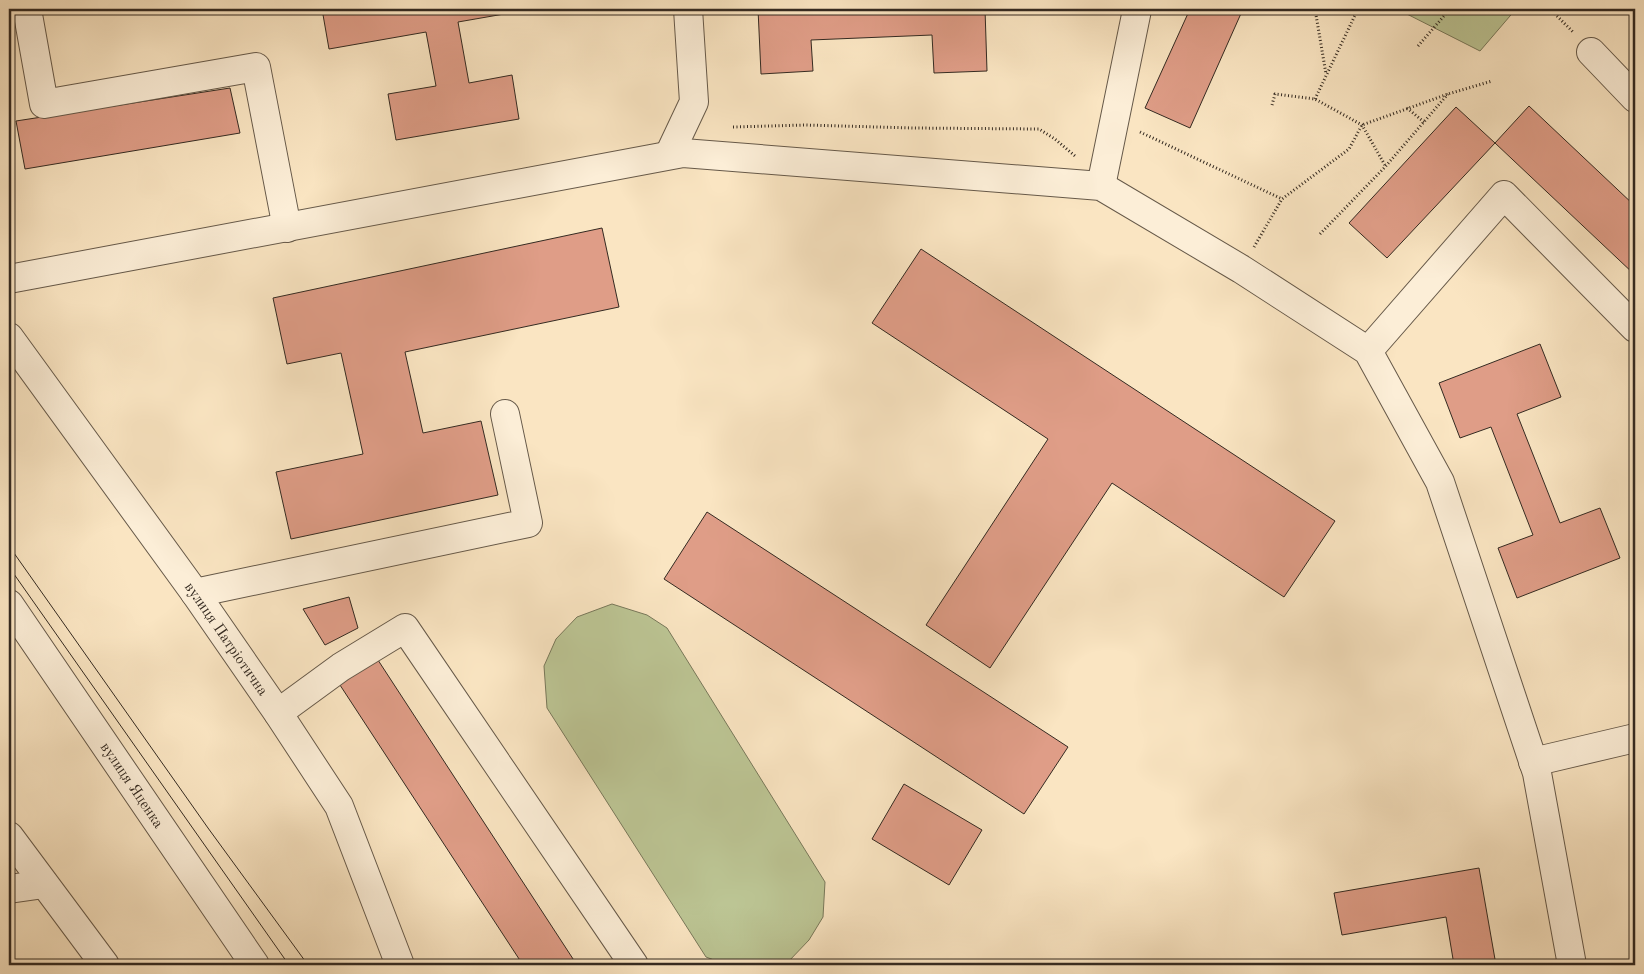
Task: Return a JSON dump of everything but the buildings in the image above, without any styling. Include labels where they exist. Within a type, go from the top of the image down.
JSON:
[{"type":"street","points":[[28,9],[44,104],[256,67],[287,228]]},
{"type":"street","points":[[669,156],[694,102],[688,9]]},
{"type":"street","points":[[1102,186],[1137,10],[1135,9]]},
{"type":"street","points":[[1591,52],[1635,98]]},
{"type":"street","points":[[9,279],[684,152],[1102,186],[1241,269],[1368,350],[1440,482],[1537,773],[1572,965]]},
{"type":"street","points":[[1368,350],[1504,195],[1635,328]]},
{"type":"street","name":"вулиця Патріотична","points":[[9,337],[195,593],[278,713],[339,806],[400,965]]},
{"type":"street","points":[[195,593],[528,523],[505,414]]},
{"type":"street","name":"вулиця Яценка","points":[[9,604],[254,965]]},
{"type":"street","points":[[278,713],[341,667],[404,628],[634,965]]},
{"type":"street","points":[[1533,762],[1635,738]]},
{"type":"street","points":[[9,836],[105,965]]},
{"type":"street","points":[[9,889],[44,884]]},
{"type":"path","points":[[1315,9],[1326,75]]},
{"type":"path","points":[[1314,99],[1358,9]]},
{"type":"path","points":[[1418,46],[1450,9]]},
{"type":"path","points":[[1241,269],[1282,199],[1349,149],[1362,125],[1448,94],[1492,81]]},
{"type":"path","points":[[1272,105],[1275,94],[1314,99],[1362,125],[1386,167]]},
{"type":"path","points":[[1320,234],[1386,167],[1448,94]]},
{"type":"path","points":[[1407,108],[1424,122]]},
{"type":"path","points":[[1115,120],[1282,199]]},
{"type":"green space","points":[[1397,9],[1516,9],[1480,51]]},
{"type":"green space","points":[[612,604],[647,615],[667,628],[825,882],[823,917],[809,940],[788,962],[779,965],[727,965],[706,957],[547,708],[544,666],[556,639],[577,617]]},
{"type":"tram line","points":[[9,546],[208,828],[308,965]]},
{"type":"tram line","points":[[9,567],[289,965]]}]
